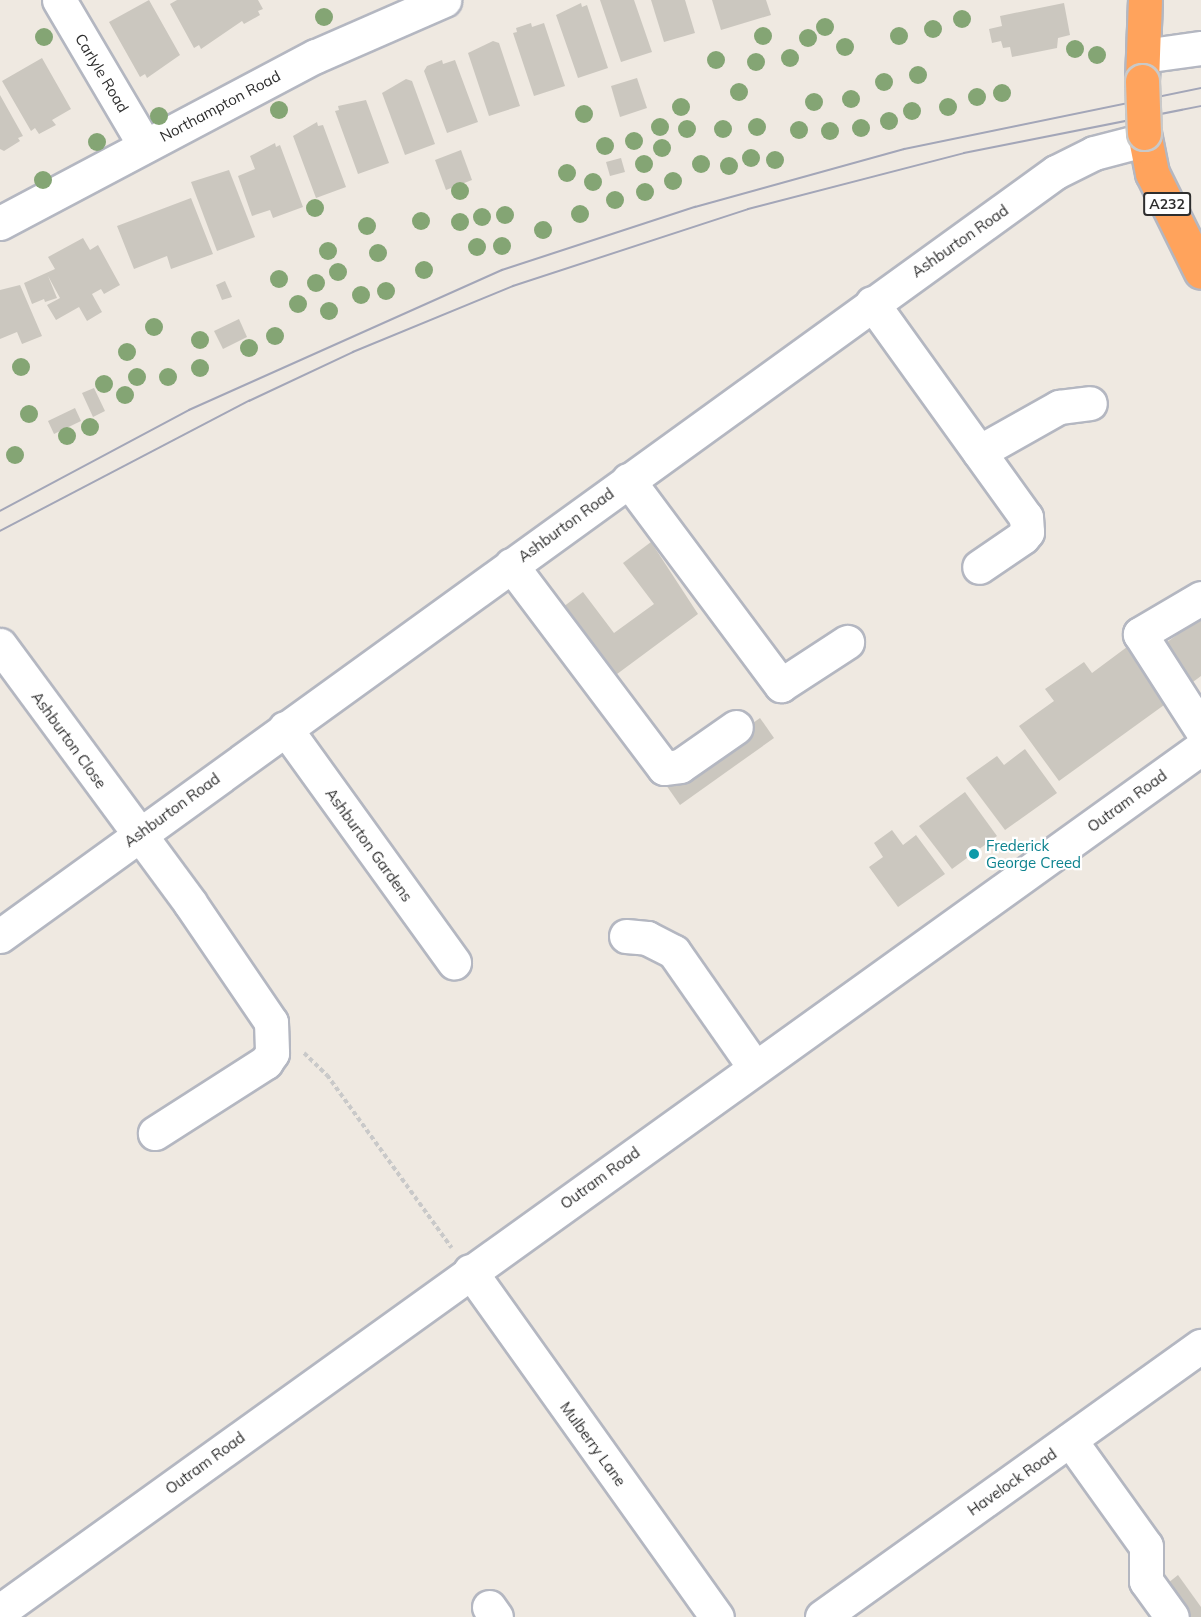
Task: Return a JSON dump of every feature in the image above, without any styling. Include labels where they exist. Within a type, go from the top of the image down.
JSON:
[{"type":"highway","name":"A232","points":[[1145,0],[1144,137],[1161,194],[1201,272]]},
{"type":"street","name":"Carlyle Road","points":[[59,0],[145,146]]},
{"type":"street","name":"Northampton Road","points":[[0,223],[316,56],[444,0]]},
{"type":"street","points":[[1143,68],[1201,48]]},
{"type":"street","name":"Ashburton Road","points":[[0,936],[1056,172],[1094,153],[1144,137]]},
{"type":"street","points":[[872,303],[979,452],[1028,525],[1023,537],[979,567]]},
{"type":"street","points":[[979,452],[1059,407],[1090,403]]},
{"type":"street","points":[[628,480],[781,685],[847,642]]},
{"type":"street","points":[[511,565],[664,768],[680,766],[736,727]]},
{"type":"street","points":[[1201,598],[1140,634],[1201,729]]},
{"type":"street","name":"Ashburton Close","points":[[0,645],[137,835],[190,903],[271,1022]]},
{"type":"street","name":"Ashburton Gardens","points":[[285,728],[454,962]]},
{"type":"street","name":"Outram Road","points":[[0,1611],[470,1271],[1201,748]]},
{"type":"street","points":[[626,936],[647,938],[674,952],[755,1068]]},
{"type":"street","points":[[155,1133],[266,1062],[272,1053],[271,1022]]},
{"type":"street","name":"Mulberry Lane","points":[[470,1271],[717,1617]]},
{"type":"street","name":"Havelock Road","points":[[822,1617],[1201,1346]]},
{"type":"street","points":[[1070,1440],[1146,1546],[1146,1581],[1172,1617]]},
{"type":"path","points":[[271,1022],[327,1076],[470,1271]]},
{"type":"building","points":[[149,0],[180,55],[147,78],[145,74],[140,77],[109,22]]},
{"type":"building","points":[[177,0],[258,0],[263,9],[258,11],[260,15],[244,24],[242,21],[201,49],[199,45],[194,48],[170,4]]},
{"type":"building","points":[[600,0],[634,0],[652,52],[621,62]]},
{"type":"building","points":[[651,0],[685,0],[695,33],[664,42]]},
{"type":"building","points":[[712,0],[766,0],[771,15],[721,30]]},
{"type":"building","points":[[581,3],[582,7],[587,5],[608,68],[578,78],[556,15]]},
{"type":"building","points":[[1064,3],[1070,35],[1058,38],[1057,48],[1012,57],[1010,47],[1003,48],[1001,41],[992,43],[989,29],[1002,26],[1000,16]]},
{"type":"building","points":[[531,23],[532,27],[544,23],[565,86],[534,96],[513,33],[517,32],[516,28]]},
{"type":"building","points":[[493,41],[499,43],[520,106],[489,116],[468,53]]},
{"type":"building","points":[[42,58],[71,109],[52,120],[56,125],[39,134],[35,128],[31,131],[2,81]]},
{"type":"building","points":[[442,60],[443,64],[455,60],[478,122],[447,133],[424,71],[427,66]]},
{"type":"building","points":[[637,78],[647,108],[620,117],[611,86]]},
{"type":"building","points":[[406,79],[412,81],[435,144],[405,155],[382,93]]},
{"type":"building","points":[[0,95],[23,136],[18,138],[20,141],[4,151],[0,149]]},
{"type":"building","points":[[366,100],[389,163],[358,174],[335,111],[339,110],[338,106]]},
{"type":"building","points":[[317,122],[318,126],[323,125],[346,187],[316,198],[293,136]]},
{"type":"building","points":[[275,143],[276,147],[280,145],[303,207],[273,218],[270,210],[252,216],[238,176],[255,169],[250,156]]},
{"type":"building","points":[[461,150],[472,180],[446,190],[435,160]]},
{"type":"building","points":[[621,158],[625,172],[610,176],[606,162]]},
{"type":"building","points":[[229,170],[255,237],[217,251],[191,182]]},
{"type":"building","points":[[191,198],[213,254],[171,269],[167,256],[134,269],[117,226]]},
{"type":"building","points":[[83,238],[90,250],[98,245],[120,285],[104,294],[101,289],[92,294],[102,312],[87,321],[79,307],[56,320],[47,305],[60,298],[48,276],[57,298],[45,302],[44,299],[32,304],[24,283],[55,269],[48,257]]},
{"type":"building","points":[[225,281],[232,297],[222,300],[216,285]]},
{"type":"building","points":[[20,285],[42,336],[22,344],[17,332],[0,339],[0,290]]},
{"type":"building","points":[[239,319],[247,337],[223,349],[214,331]]},
{"type":"building","points":[[94,388],[105,411],[93,417],[82,393]]},
{"type":"building","points":[[75,408],[81,421],[54,434],[48,421]]},
{"type":"building","points":[[651,542],[698,614],[609,680],[555,613],[583,592],[614,633],[654,604],[623,563]]},
{"type":"building","points":[[1201,617],[1201,676],[1182,690],[1155,651]]},
{"type":"building","points":[[1131,644],[1171,700],[1059,781],[1019,726],[1054,701],[1045,689],[1084,662],[1092,673]]},
{"type":"building","points":[[760,718],[774,738],[680,805],[666,785]]},
{"type":"building","points":[[1025,749],[1057,793],[1005,830],[966,778],[997,756],[1004,765]]},
{"type":"building","points":[[965,792],[997,836],[952,869],[919,826]]},
{"type":"building","points":[[892,830],[903,845],[916,835],[945,874],[898,907],[869,867],[883,857],[874,843]]},
{"type":"building","points":[[1178,1575],[1201,1607],[1201,1617],[1177,1617],[1158,1591]]},
{"type":"tram line","points":[[0,511],[189,410],[502,270],[695,207],[904,149],[1201,88]]},
{"type":"tram line","points":[[0,531],[249,401],[353,352],[513,286],[748,209],[964,153],[1201,106]]},
{"type":"place","name":"Frederick George Creed","points":[[974,854]]}]
